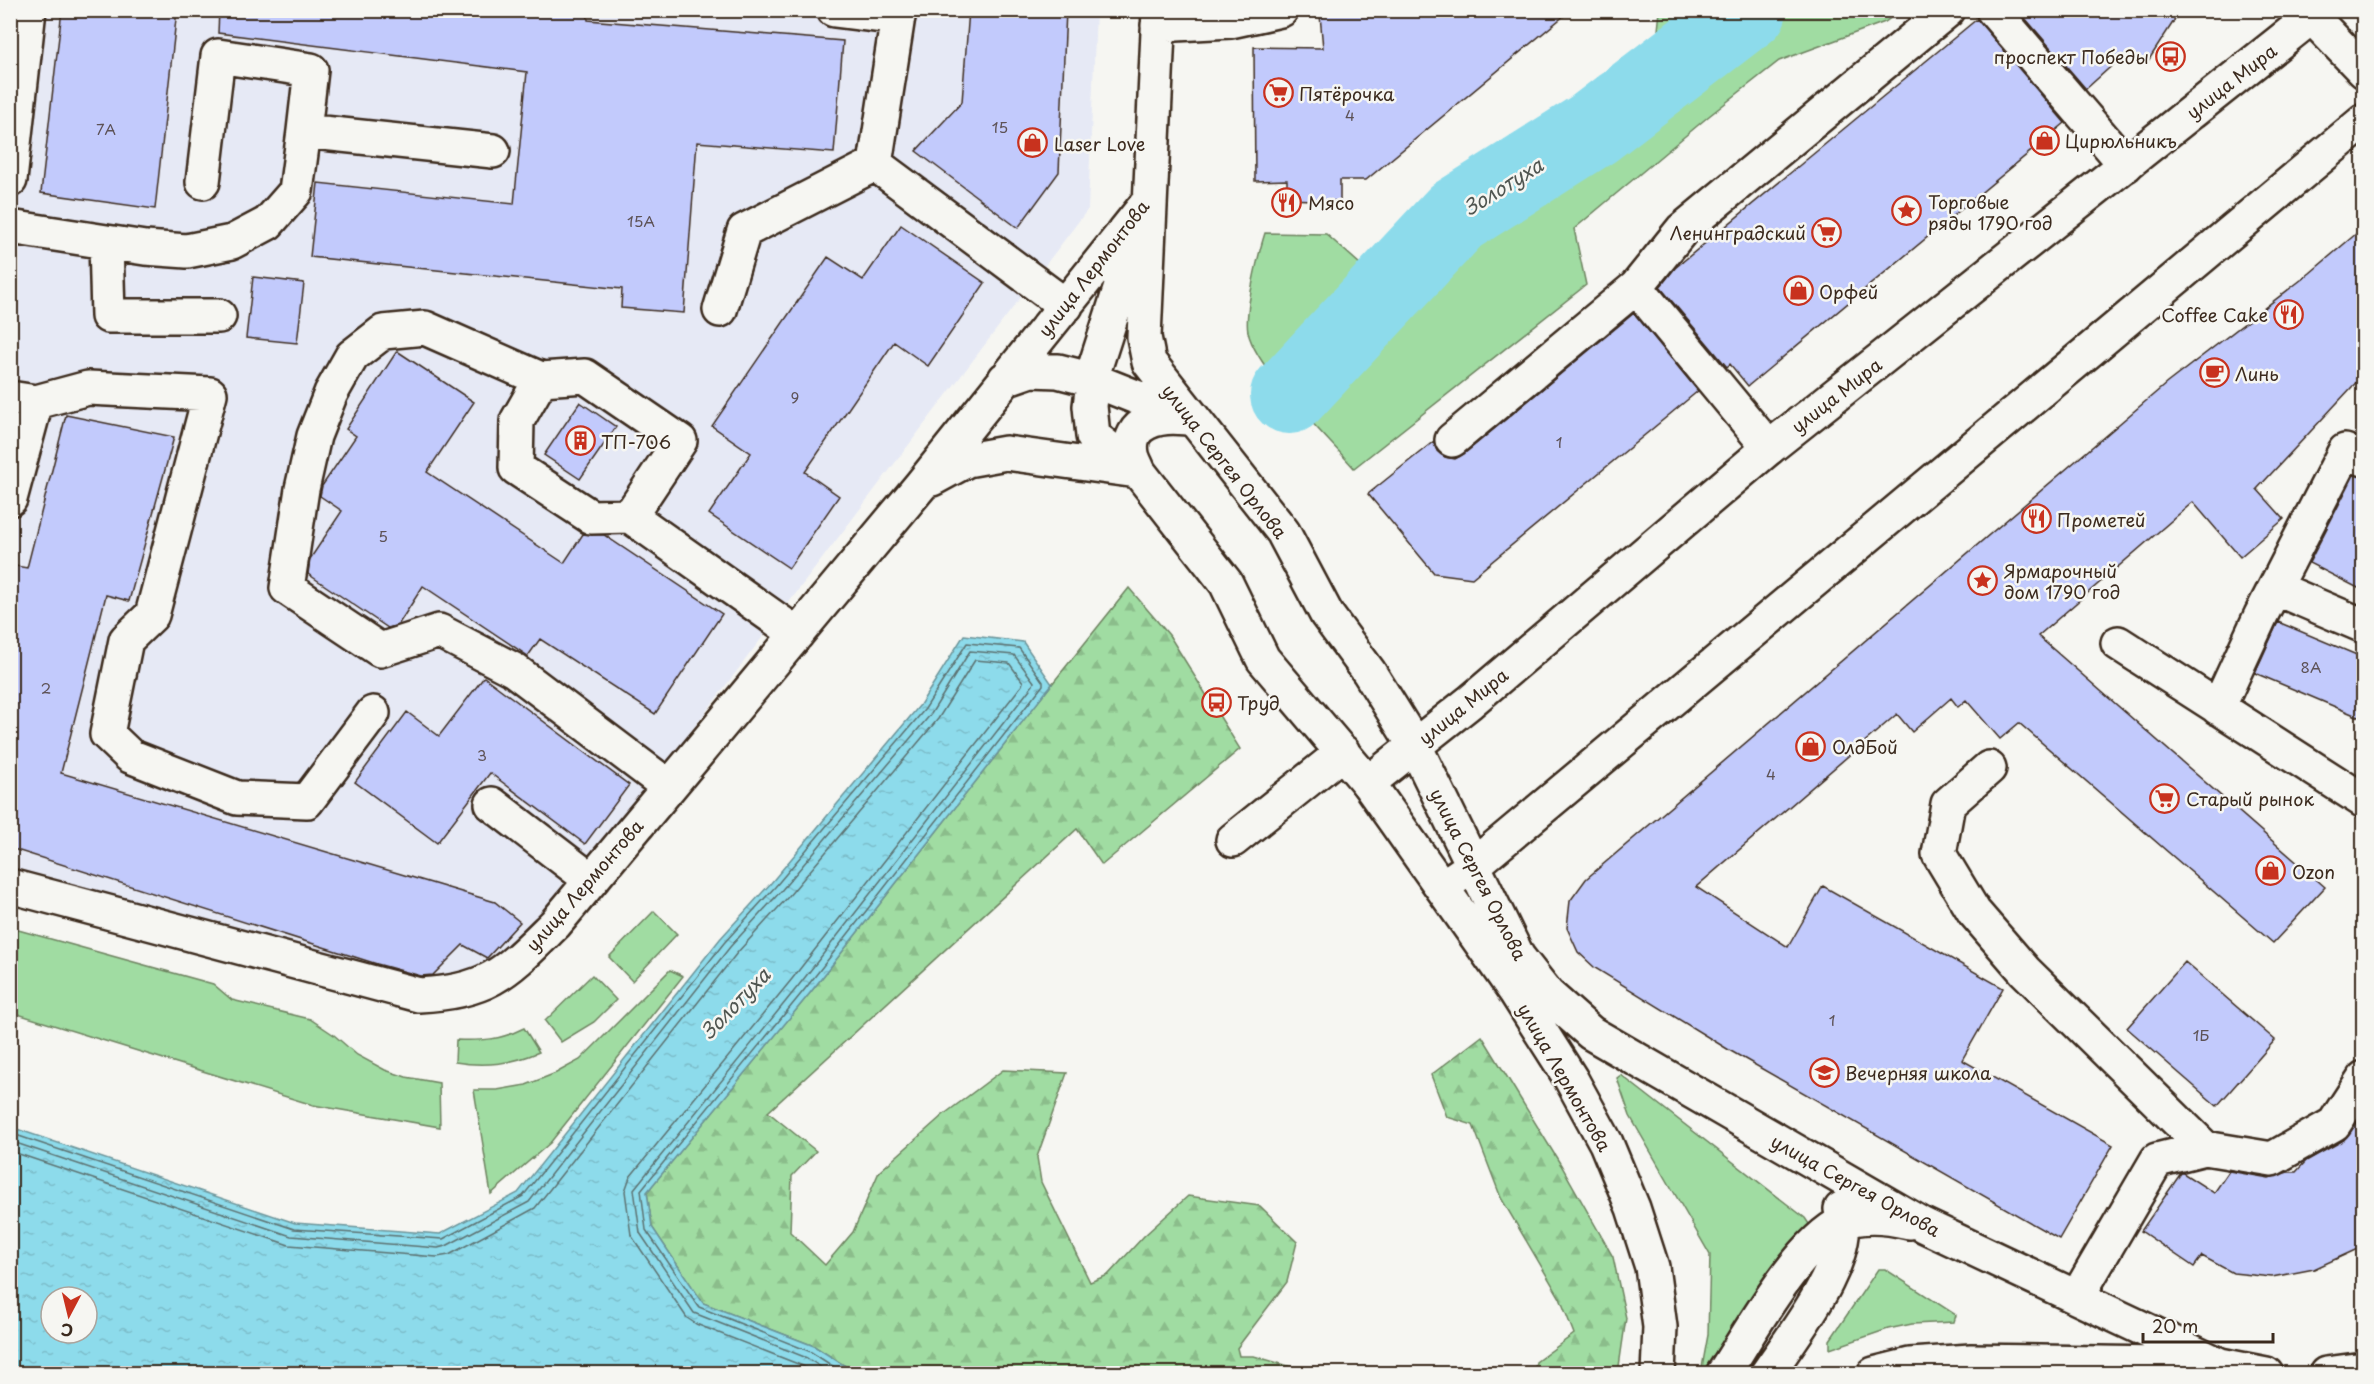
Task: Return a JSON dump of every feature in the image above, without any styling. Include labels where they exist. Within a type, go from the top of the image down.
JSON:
[{"type":"main road","points":[[10,180],[29,10]]},
{"type":"main road","points":[[834,10],[899,14],[875,164]]},
{"type":"main road","points":[[1158,18],[1231,21],[1281,10]]},
{"type":"main road","points":[[1452,440],[1636,287],[1682,230],[1948,10]]},
{"type":"main road","points":[[1993,10],[2126,165]]},
{"type":"main road","name":"улица Мира","points":[[1368,783],[1470,702],[1769,448],[2316,14],[2364,71]]},
{"type":"main road","name":"улица Лермонтова","points":[[10,886],[419,995],[450,994],[500,975],[521,958],[555,924],[921,485],[1149,201],[1158,18]]},
{"type":"main road","points":[[10,227],[145,248],[187,251],[232,242],[268,223],[296,191],[311,70],[218,57],[203,182]]},
{"type":"main road","points":[[1442,887],[1474,865],[2364,121]]},
{"type":"main road","points":[[304,131],[493,151]]},
{"type":"main road","points":[[875,164],[1066,306]]},
{"type":"main road","points":[[720,309],[744,231],[875,164]]},
{"type":"main road","name":"улица Сергея Орлова","points":[[1149,201],[1095,367],[1090,406],[1093,436],[1139,472],[1226,583],[1263,658],[1368,783],[1515,991]]},
{"type":"main road","name":"улица Сергея Орлова","points":[[1149,201],[1144,338],[1149,362],[1283,532],[1327,615],[1369,672],[1414,746],[1518,957],[1546,994],[1591,1033],[1923,1225],[2227,1369]]},
{"type":"main road","points":[[106,242],[108,316],[219,316]]},
{"type":"main road","points":[[1636,287],[1769,448]]},
{"type":"main road","points":[[630,516],[680,441],[585,376],[541,379],[424,328],[383,332],[352,356],[331,393],[314,436],[302,489],[287,588],[380,650],[438,631],[505,665],[669,787]]},
{"type":"main road","points":[[1005,379],[1031,370],[1058,371],[1093,380],[1194,420]]},
{"type":"main road","points":[[541,379],[517,421],[516,468],[591,517],[630,516],[797,634]]},
{"type":"main road","points":[[10,499],[23,400],[88,388],[210,394],[152,615],[126,640],[107,734],[130,756],[237,798],[308,801],[373,713]]},
{"type":"main road","points":[[1139,472],[1132,454],[1132,440],[1137,429],[1146,422],[1169,416],[1194,420]]},
{"type":"main road","points":[[2218,708],[2275,588],[2345,451],[2364,459]]},
{"type":"main road","name":"улица Лермонтова","points":[[921,485],[967,460],[1006,453],[1139,472]]},
{"type":"main road","points":[[2275,588],[2364,626]]},
{"type":"main road","points":[[2118,643],[2364,801]]},
{"type":"main road","points":[[1233,840],[1343,752]]},
{"type":"main road","points":[[1989,768],[1948,804],[1939,854],[1974,912],[2025,971],[2205,1148]]},
{"type":"main road","points":[[492,804],[591,880]]},
{"type":"main road","points":[[1515,991],[1591,1033]]},
{"type":"main road","name":"улица Лермонтова","points":[[1515,991],[1571,1079],[1606,1143],[1633,1208],[1652,1267],[1660,1327],[1659,1374]]},
{"type":"main road","points":[[2077,1298],[2157,1160],[2205,1148],[2272,1159],[2334,1124],[2364,1078]]},
{"type":"main road","points":[[1767,1374],[1810,1310],[1841,1247],[1844,1222],[1839,1200],[1828,1182],[1805,1157]]},
{"type":"main road","points":[[1723,1374],[1778,1290],[1806,1252],[1823,1236],[1844,1222],[1866,1217],[1892,1218],[1923,1225]]},
{"type":"main road","points":[[1874,1374],[1910,1365],[1971,1361],[2227,1369],[2266,1374]]},
{"type":"main road","points":[[2326,1374],[2364,1369]]},
{"type":"shaded area","points":[[10,11],[1096,11],[1088,209],[549,918],[516,953],[421,989],[11,879]]},
{"type":"green space","points":[[1660,11],[1900,11],[1885,22],[1779,61],[1709,116],[1574,229],[1586,285],[1354,468],[1278,383],[1254,347],[1248,332],[1250,297],[1265,233],[1326,234],[1360,264],[1418,229],[1487,170],[1657,40]]},
{"type":"green space","points":[[1129,588],[1169,635],[1240,749],[1102,865],[1077,829],[768,1112],[816,1151],[792,1176],[790,1232],[825,1265],[853,1232],[879,1172],[943,1115],[1003,1070],[1067,1073],[1037,1157],[1041,1182],[1090,1282],[1108,1275],[1144,1236],[1188,1196],[1260,1206],[1297,1242],[1287,1282],[1237,1348],[1239,1356],[1254,1356],[1312,1373],[856,1373],[814,1346],[703,1303],[652,1227],[647,1192],[810,993]]},
{"type":"green space","points":[[654,911],[677,934],[632,981],[609,957]]},
{"type":"green space","points":[[11,928],[213,984],[232,1000],[310,1019],[334,1035],[357,1055],[385,1070],[406,1077],[439,1083],[440,1127],[313,1105],[11,1012]]},
{"type":"green space","points":[[670,970],[683,976],[550,1143],[491,1194],[474,1090],[497,1090],[526,1085],[580,1060]]},
{"type":"green space","points":[[592,975],[616,1000],[594,1022],[561,1042],[545,1021]]},
{"type":"green space","points":[[524,1028],[539,1052],[498,1063],[455,1062],[456,1040],[491,1039]]},
{"type":"green space","points":[[1482,1036],[1561,1165],[1613,1257],[1626,1318],[1618,1373],[1534,1373],[1536,1362],[1574,1334],[1560,1298],[1501,1198],[1473,1125],[1447,1117],[1431,1075]]},
{"type":"green space","points":[[1621,1075],[1805,1218],[1811,1227],[1719,1373],[1701,1373],[1708,1335],[1710,1255],[1630,1116],[1617,1078]]},
{"type":"green space","points":[[1878,1269],[1885,1269],[1956,1315],[1954,1322],[1912,1324],[1888,1329],[1830,1349],[1830,1340]]},
{"type":"water","points":[[964,635],[1023,642],[1052,684],[810,993],[647,1192],[652,1227],[703,1303],[814,1346],[856,1373],[11,1373],[11,1127],[295,1223],[440,1234],[518,1193],[720,939],[771,883],[920,705]]},
{"type":"building","points":[[62,10],[177,10],[155,209],[41,193]]},
{"type":"building","points":[[219,10],[587,10],[588,20],[843,41],[834,153],[697,142],[684,313],[621,308],[622,289],[310,257],[318,183],[514,204],[527,72],[218,33]]},
{"type":"building","points":[[969,10],[1066,10],[1059,172],[1018,228],[916,151],[962,102]]},
{"type":"building","points":[[1345,10],[1571,10],[1366,180],[1340,180],[1340,201],[1287,199],[1287,180],[1255,181],[1254,47],[1323,48],[1320,15]]},
{"type":"building","points":[[2033,10],[2181,10],[2148,61],[2117,61],[2086,89],[2025,18]]},
{"type":"building","name":"Ленинградский","points":[[1977,19],[2065,123],[1748,386],[1730,364],[1727,367],[1660,287],[1675,268]]},
{"type":"building","points":[[901,225],[985,283],[928,366],[894,342],[805,472],[839,496],[789,568],[709,514],[751,453],[712,426],[828,257],[863,280]]},
{"type":"building","points":[[2364,227],[2364,374],[2257,489],[2284,519],[2240,557],[2193,502],[2038,636],[2325,887],[2273,943],[2019,723],[2000,739],[1966,700],[1958,707],[1951,698],[1912,732],[1897,714],[1696,887],[1788,947],[1823,886],[2003,988],[1962,1060],[2113,1145],[2059,1239],[1729,1050],[1595,968],[1578,952],[1567,928],[1570,901],[1586,879],[2167,383],[2310,273]]},
{"type":"building","points":[[253,277],[304,283],[297,343],[246,338]]},
{"type":"building","points":[[1634,313],[1698,391],[1472,578],[1434,573],[1368,494],[1434,441],[1437,451],[1445,457],[1455,459],[1464,454]]},
{"type":"building","points":[[397,351],[474,402],[427,472],[564,563],[583,534],[604,535],[722,614],[655,714],[540,639],[528,656],[423,586],[398,625],[388,628],[308,574],[310,559],[342,511],[320,496],[322,486],[356,436],[346,429]]},
{"type":"building","name":"ТП-706","points":[[580,402],[616,427],[580,479],[544,455]]},
{"type":"building","points":[[66,415],[174,437],[129,601],[106,595],[61,773],[495,902],[520,922],[487,958],[463,945],[433,975],[421,976],[10,848],[10,565],[27,568]]},
{"type":"building","points":[[2354,475],[2364,477],[2364,591],[2309,563]]},
{"type":"building","points":[[2278,622],[2364,658],[2364,719],[2255,673]]},
{"type":"building","points":[[484,677],[629,785],[585,844],[490,773],[437,843],[355,782],[407,712],[439,736]]},
{"type":"building","points":[[2185,962],[2275,1040],[2217,1106],[2127,1028]]},
{"type":"building","points":[[2364,1113],[2364,1246],[2314,1269],[2272,1277],[2233,1273],[2202,1256],[2194,1267],[2141,1231],[2181,1173],[2214,1193],[2229,1171],[2269,1178],[2296,1172],[2306,1161],[2344,1140]]},
{"type":"waterway","name":"Золотуха","points":[[1289,395],[1456,216],[1593,129],[1748,10]]},
{"type":"place","name":"проспект Победы","points":[[2170,56]]},
{"type":"place","name":"Пятёрочка","points":[[1278,93]]},
{"type":"place","name":"Цирюльникъ","points":[[2044,140]]},
{"type":"place","name":"Laser Love","points":[[1033,143]]},
{"type":"place","name":"Мясо","points":[[1287,202]]},
{"type":"place","name":"Торговые ряды 1790 год","points":[[1907,211]]},
{"type":"place","name":"Ленинградский","points":[[1827,232]]},
{"type":"place","name":"Орфей","points":[[1798,291]]},
{"type":"place","name":"Coffee Cake","points":[[2289,314]]},
{"type":"place","name":"Линь","points":[[2214,373]]},
{"type":"place","name":"ТП-706","points":[[580,441]]},
{"type":"place","name":"Прометей","points":[[2036,519]]},
{"type":"place","name":"Ярмарочный дом 1790 год","points":[[1983,580]]},
{"type":"place","name":"Труд","points":[[1216,702]]},
{"type":"place","name":"ОлдБой","points":[[1811,746]]},
{"type":"place","name":"Старый рынок","points":[[2165,798]]},
{"type":"place","name":"Ozon","points":[[2271,871]]},
{"type":"place","name":"Вечерняя школа","points":[[1824,1072]]}]
